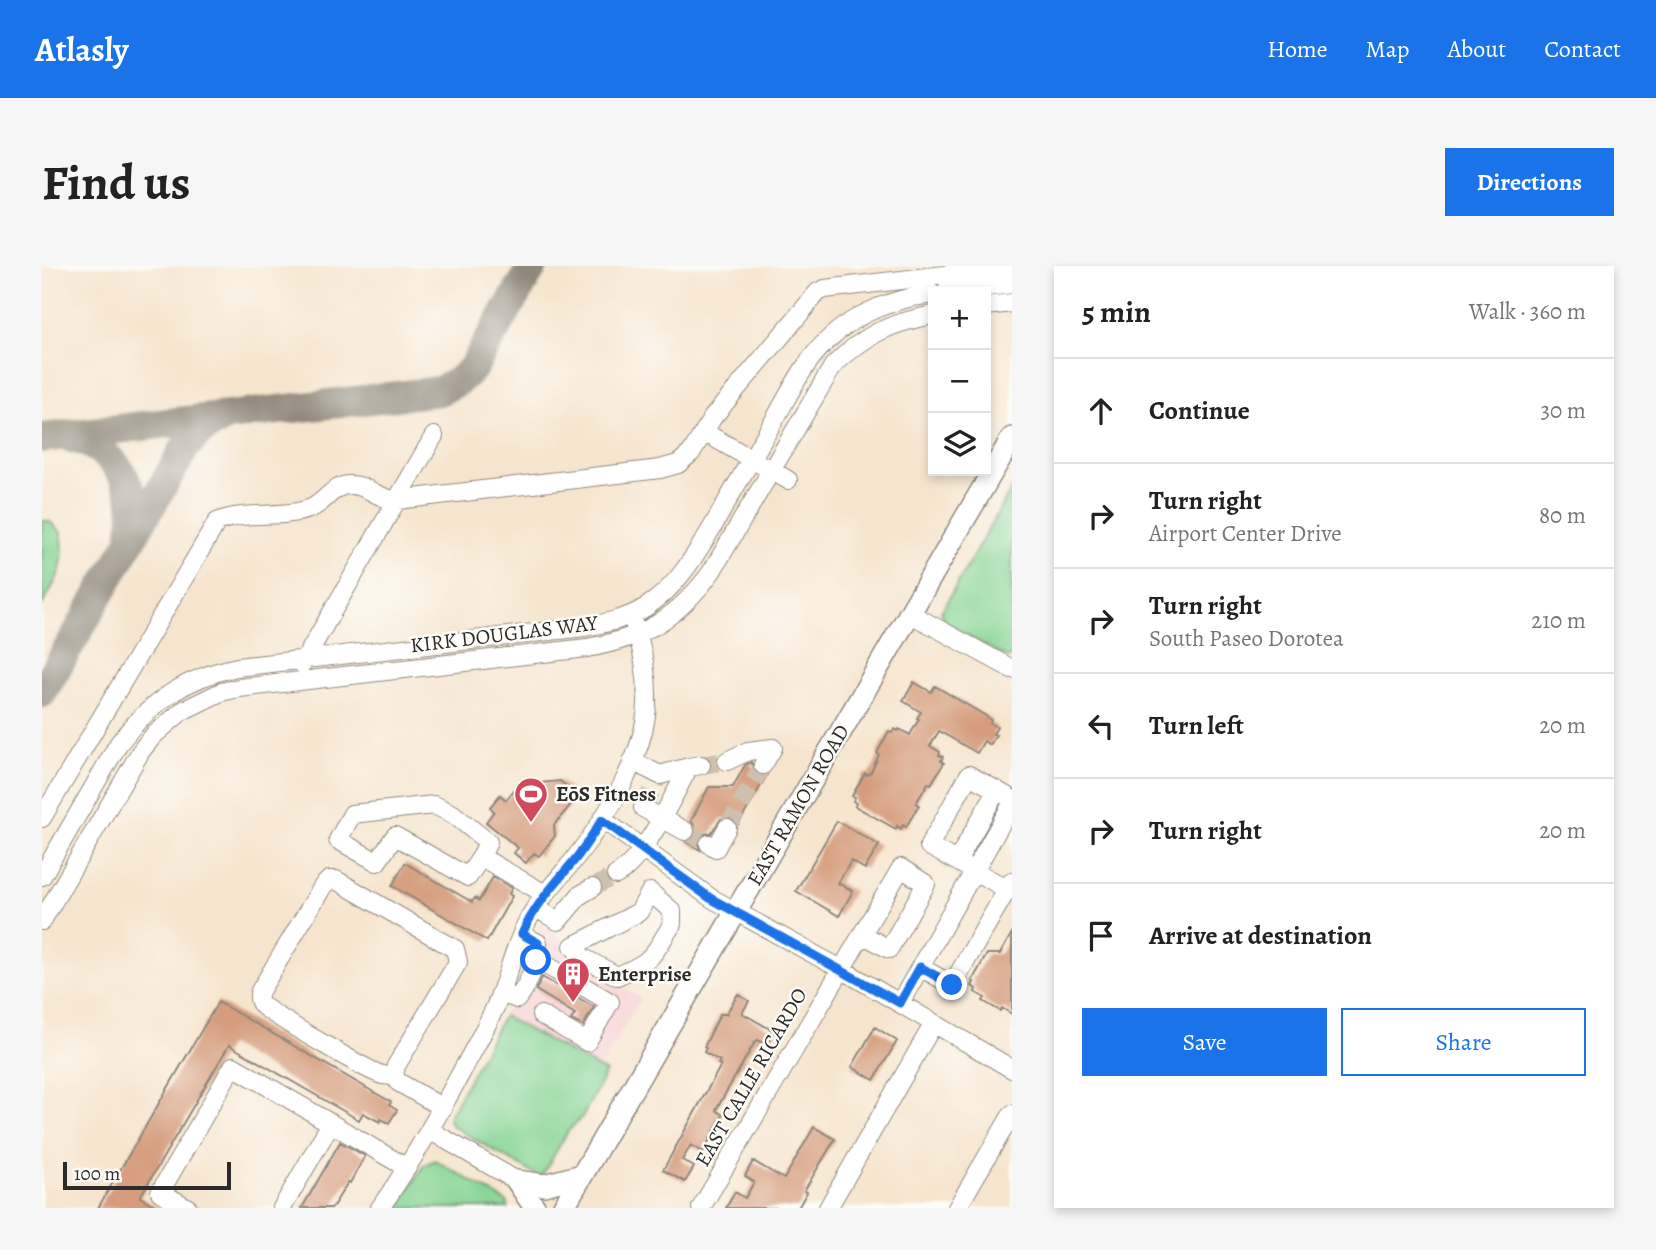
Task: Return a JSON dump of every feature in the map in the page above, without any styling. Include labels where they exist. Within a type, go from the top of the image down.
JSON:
[{"type":"main road","name":"EAST RAMON ROAD","points":[[564,1208],[1012,438]]},
{"type":"main road","points":[[517,1181],[544,1185],[582,1175]]},
{"type":"main road","points":[[517,1181],[535,1208]]},
{"type":"street","points":[[42,818],[217,522],[309,509],[336,489],[347,485],[358,486],[383,499],[397,500],[660,469],[678,464],[691,453],[734,391],[818,292],[1012,267]]},
{"type":"street","points":[[987,287],[1012,284]]},
{"type":"street","name":"KIRK DOUGLAS WAY","points":[[42,876],[119,743],[155,704],[185,683],[220,670],[585,627],[631,615],[658,598],[688,567],[802,373],[825,343],[852,321],[881,306],[898,299],[928,295]]},
{"type":"street","points":[[991,305],[1012,303]]},
{"type":"street","name":"KIRK DOUGLAS WAY","points":[[42,921],[141,751],[166,722],[191,705],[221,692],[587,648],[613,643],[660,624],[695,594],[712,571],[821,384],[848,351],[883,328],[928,316]]},
{"type":"street","points":[[704,432],[788,480]]},
{"type":"street","points":[[292,682],[434,436]]},
{"type":"street","points":[[909,613],[1012,669]]},
{"type":"street","points":[[380,1208],[430,1131],[486,1027],[509,996],[522,934],[540,901],[578,855],[602,820],[632,761],[647,706],[647,680],[638,634],[631,615]]},
{"type":"street","points":[[727,761],[748,751],[772,748],[763,765]]},
{"type":"street","points":[[481,857],[540,901],[558,921],[582,957],[617,976],[638,967],[653,957],[672,924],[672,911],[622,872],[642,848],[695,766],[659,777],[632,761]]},
{"type":"street","points":[[920,967],[952,985],[1010,885],[929,846],[969,775],[1007,798]]},
{"type":"street","points":[[957,861],[1007,798]]},
{"type":"street","points":[[900,1003],[975,870],[1007,798]]},
{"type":"street","points":[[434,805],[453,814],[488,842],[481,857],[468,877],[395,836],[377,862],[338,840],[352,814],[434,805]]},
{"type":"street","points":[[643,808],[685,831]]},
{"type":"street","points":[[602,820],[710,898],[841,969],[1012,1069]]},
{"type":"street","points":[[709,844],[716,848],[727,828]]},
{"type":"street","points":[[394,1075],[382,1075],[360,1063],[279,1016],[261,1004],[258,998],[303,919],[329,880],[336,880],[416,925],[455,950],[458,956],[458,962],[396,1066],[394,1075],[398,1082],[443,1108]]},
{"type":"street","points":[[558,921],[586,892]]},
{"type":"street","points":[[573,946],[639,912],[650,892]]},
{"type":"street","points":[[509,996],[525,989],[536,960],[538,943],[522,934]]},
{"type":"street","name":"EAST CALLE RICARDO","points":[[701,1208],[862,934]]},
{"type":"street","points":[[509,996],[587,1042],[610,1002],[536,960]]},
{"type":"street","points":[[828,1208],[934,1023]]},
{"type":"street","points":[[188,1208],[160,1192],[233,1066],[407,1168]]},
{"type":"street","points":[[957,1208],[1012,1114]]},
{"type":"street","points":[[282,1208],[331,1123]]},
{"type":"street","points":[[430,1131],[517,1181]]},
{"type":"shaded area","points":[[540,924],[554,932],[575,964],[641,998],[600,1068],[503,1016],[530,943]]},
{"type":"green space","points":[[1012,488],[1012,657],[1008,658],[943,622],[945,620],[941,612]]},
{"type":"green space","points":[[42,520],[50,522],[61,532],[63,553],[57,578],[42,605]]},
{"type":"green space","points":[[503,1016],[606,1072],[583,1116],[568,1131],[543,1174],[538,1176],[452,1126],[448,1118]]},
{"type":"green space","points":[[435,1160],[507,1202],[508,1208],[398,1208],[424,1165]]},
{"type":"building","points":[[914,682],[931,692],[935,686],[986,716],[991,720],[990,723],[997,727],[990,745],[984,741],[977,753],[939,731],[930,746],[940,752],[939,755],[943,757],[941,761],[944,763],[916,803],[919,805],[906,827],[903,825],[901,829],[897,826],[896,829],[855,806],[855,797],[852,796],[865,773],[867,775],[871,772],[879,755],[877,753],[889,731],[892,733],[899,729],[910,735],[919,719],[917,718],[921,712],[903,701]]},
{"type":"building","points":[[751,762],[757,774],[767,775],[738,825],[732,818],[721,819],[711,833],[700,838],[700,850],[686,842],[695,836],[695,826],[691,821],[709,787],[733,787],[745,765]]},
{"type":"building","name":"EōS Fitness","points":[[560,781],[578,796],[554,825],[555,836],[539,856],[534,853],[526,863],[514,853],[518,848],[486,822],[494,811],[490,807],[500,795],[506,800],[518,785]]},
{"type":"building","points":[[837,821],[879,845],[865,869],[851,861],[838,883],[853,891],[839,916],[796,891]]},
{"type":"building","points":[[405,863],[472,902],[475,898],[479,901],[493,877],[512,888],[509,894],[512,896],[487,941],[392,886]]},
{"type":"building","points":[[1012,933],[1012,1014],[1002,1008],[1000,1011],[983,1001],[985,998],[975,992],[972,981],[987,954],[1000,954]]},
{"type":"building","name":"Enterprise","points":[[542,977],[594,1007],[583,1026],[571,1020],[575,1014],[536,990]]},
{"type":"building","points":[[738,994],[749,1001],[742,1013],[775,1032],[767,1045],[758,1040],[755,1042],[716,1110],[723,1115],[703,1152],[691,1145],[682,1160],[694,1167],[685,1182],[663,1170],[721,1065],[718,1064],[720,1061],[704,1052],[704,1047],[720,1014],[726,1014]]},
{"type":"building","points":[[218,1002],[391,1102],[389,1105],[397,1110],[389,1123],[381,1119],[380,1122],[363,1113],[359,1120],[229,1045],[140,1197],[159,1208],[98,1208]]},
{"type":"building","points":[[875,1027],[897,1041],[874,1080],[852,1067]]},
{"type":"building","points":[[814,1127],[835,1139],[804,1191],[807,1192],[798,1208],[726,1208],[735,1192],[745,1198],[754,1182],[745,1176],[753,1161],[784,1179]]},
{"type":"building","points":[[340,1142],[365,1156],[350,1183],[348,1182],[332,1208],[302,1208]]},
{"type":"taxiway","points":[[42,438],[439,391],[457,382],[472,369],[533,266]]},
{"type":"taxiway","points":[[42,693],[186,446],[201,431],[223,418]]},
{"type":"taxiway","points":[[68,437],[99,450],[121,473],[133,502],[131,536]]},
{"type":"tunnel","points":[[701,765],[727,761]]},
{"type":"tunnel","points":[[727,828],[763,765]]},
{"type":"tunnel","points":[[643,808],[657,779]]},
{"type":"tunnel","points":[[685,831],[709,844]]},
{"type":"tunnel","points":[[592,888],[616,875]]},
{"type":"place","name":"EōS Fitness","points":[[531,824]]},
{"type":"place","name":"Enterprise","points":[[573,1004]]},
{"type":"route","points":[[536,960],[538,943],[522,934],[541,899],[578,855],[602,820],[710,898],[900,1003],[920,967],[952,985]]}]
